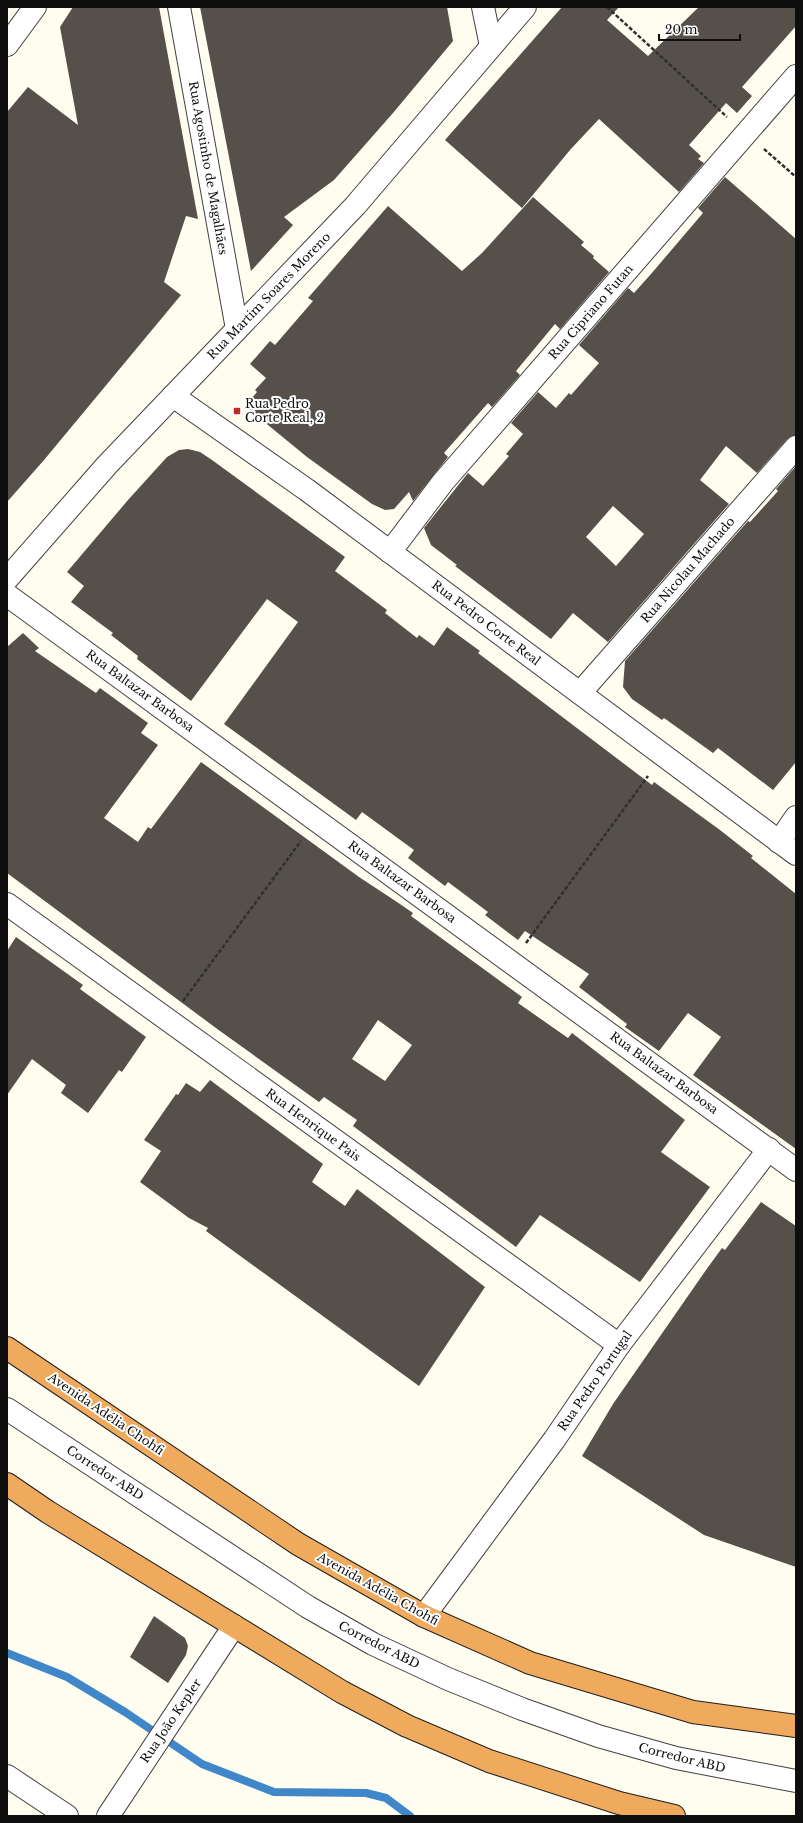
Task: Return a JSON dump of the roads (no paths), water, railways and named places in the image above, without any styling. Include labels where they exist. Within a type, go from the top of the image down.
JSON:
[{"type":"highway","name":"Avenida Adélia Chohfi","points":[[7,1348],[298,1544],[424,1616],[530,1663],[693,1712],[796,1726]]},
{"type":"highway","points":[[7,1484],[48,1512],[342,1692],[407,1726],[489,1761],[619,1803],[674,1816]]},
{"type":"street","points":[[7,45],[34,7]]},
{"type":"street","name":"Rua Agostinho de Magalhães","points":[[179,7],[237,329]]},
{"type":"street","points":[[483,7],[491,46]]},
{"type":"street","name":"Rua Martim Soares Moreno","points":[[7,579],[107,465],[355,206],[525,7]]},
{"type":"street","name":"Rua Cipriano Futan","points":[[390,552],[443,482],[796,76]]},
{"type":"street","name":"Rua Pedro Corte Real","points":[[173,396],[307,490],[788,848]]},
{"type":"street","name":"Rua Nicolau Machado","points":[[580,694],[796,447]]},
{"type":"street","name":"Rua Baltazar Barbosa","points":[[7,595],[317,819],[796,1170]]},
{"type":"street","points":[[788,848],[796,817]]},
{"type":"street","name":"Rua Henrique Pais","points":[[7,904],[620,1345]]},
{"type":"street","name":"Rua Pedro Portugal","points":[[424,1616],[554,1440],[620,1345],[769,1149]]},
{"type":"street","name":"Corredor ABD","points":[[7,1409],[308,1607],[373,1644],[434,1673],[522,1709],[598,1736],[676,1758],[796,1781]]},
{"type":"street","name":"Rua João Kepler","points":[[108,1816],[141,1764],[234,1626]]},
{"type":"street","points":[[7,1776],[67,1816]]},
{"type":"waterway","points":[[7,1653],[67,1677],[125,1712],[202,1764],[274,1792],[366,1793],[386,1798],[410,1816]]},
{"type":"place","name":"Rua Pedro Corte Real, 2","points":[[237,411]]}]
